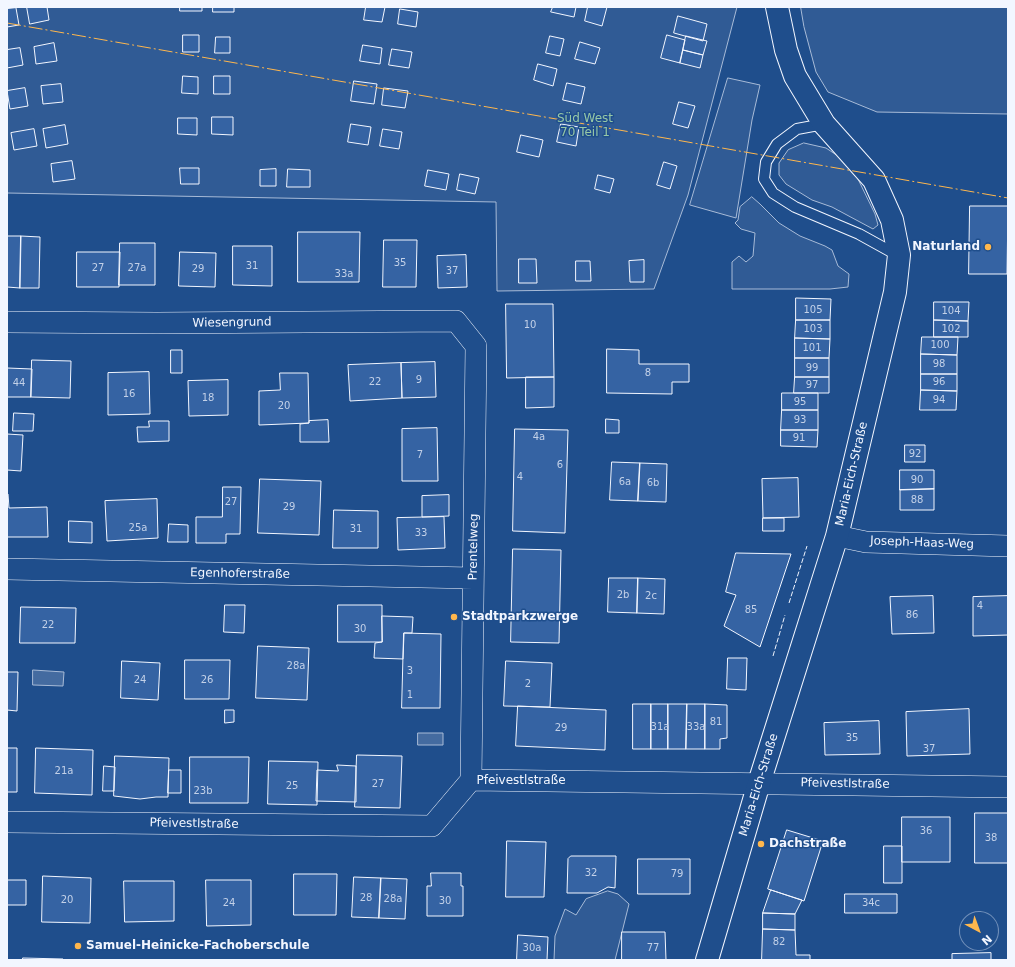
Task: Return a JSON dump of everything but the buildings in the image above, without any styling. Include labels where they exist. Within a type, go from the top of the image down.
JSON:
[{"type":"street","name":"Maria-Eich-Straße","points":[[708,960],[759,783],[837,536],[896,292],[899,255],[892,220],[874,180],[824,124],[795,76],[786,50],[777,7]]},
{"type":"street","name":"Wiesengrund","points":[[7,322],[157,323],[456,321]]},
{"type":"street","name":"Prentelweg","points":[[456,321],[476,346],[472,780]]},
{"type":"street","name":"Joseph-Haas-Weg","points":[[837,536],[866,542],[1008,546]]},
{"type":"street","name":"Egenhoferstraße","points":[[7,570],[473,578]]},
{"type":"street","name":"Pfeivestlstraße","points":[[7,822],[432,826],[472,780],[1008,787]]},
{"type":"lane","points":[[824,124],[797,129],[777,144],[766,162],[764,179],[773,194],[795,207],[859,234],[899,255]]},
{"type":"shaded area","name":"Süd West 70 Teil 1","points":[[7,7],[737,7],[688,195],[654,289],[497,291],[496,202],[7,193]]},
{"type":"shaded area","points":[[801,7],[1008,7],[1008,114],[877,112],[828,92],[816,72],[804,27]]},
{"type":"shaded area","points":[[728,78],[760,85],[752,120],[736,218],[690,205]]},
{"type":"shaded area","points":[[804,143],[826,148],[838,156],[858,179],[875,214],[878,225],[873,229],[832,207],[812,200],[786,184],[779,175],[779,163],[788,150]]},
{"type":"shaded area","points":[[752,197],[779,223],[800,236],[832,250],[838,266],[849,274],[848,287],[830,289],[732,289],[732,262],[739,256],[746,262],[753,256],[755,233],[741,229],[735,223],[738,220],[740,207]]},
{"type":"shaded area","points":[[33,670],[64,672],[63,686],[33,685]]},
{"type":"shaded area","points":[[418,733],[443,733],[443,745],[418,745]]},
{"type":"shaded area","points":[[608,891],[618,894],[629,904],[615,960],[554,960],[555,936],[565,909],[576,915],[586,899]]},
{"type":"fence","points":[[789,603],[807,546]]},
{"type":"fence","points":[[773,656],[785,615]]},
{"type":"power","points":[[7,23],[1008,198]]},
{"type":"place","name":"Naturland","points":[[988,247]]},
{"type":"place","name":"Stadtparkzwerge","points":[[454,617]]},
{"type":"place","name":"Dachstraße","points":[[761,844]]},
{"type":"place","name":"Samuel-Heinicke-Fachoberschule","points":[[78,946]]}]
